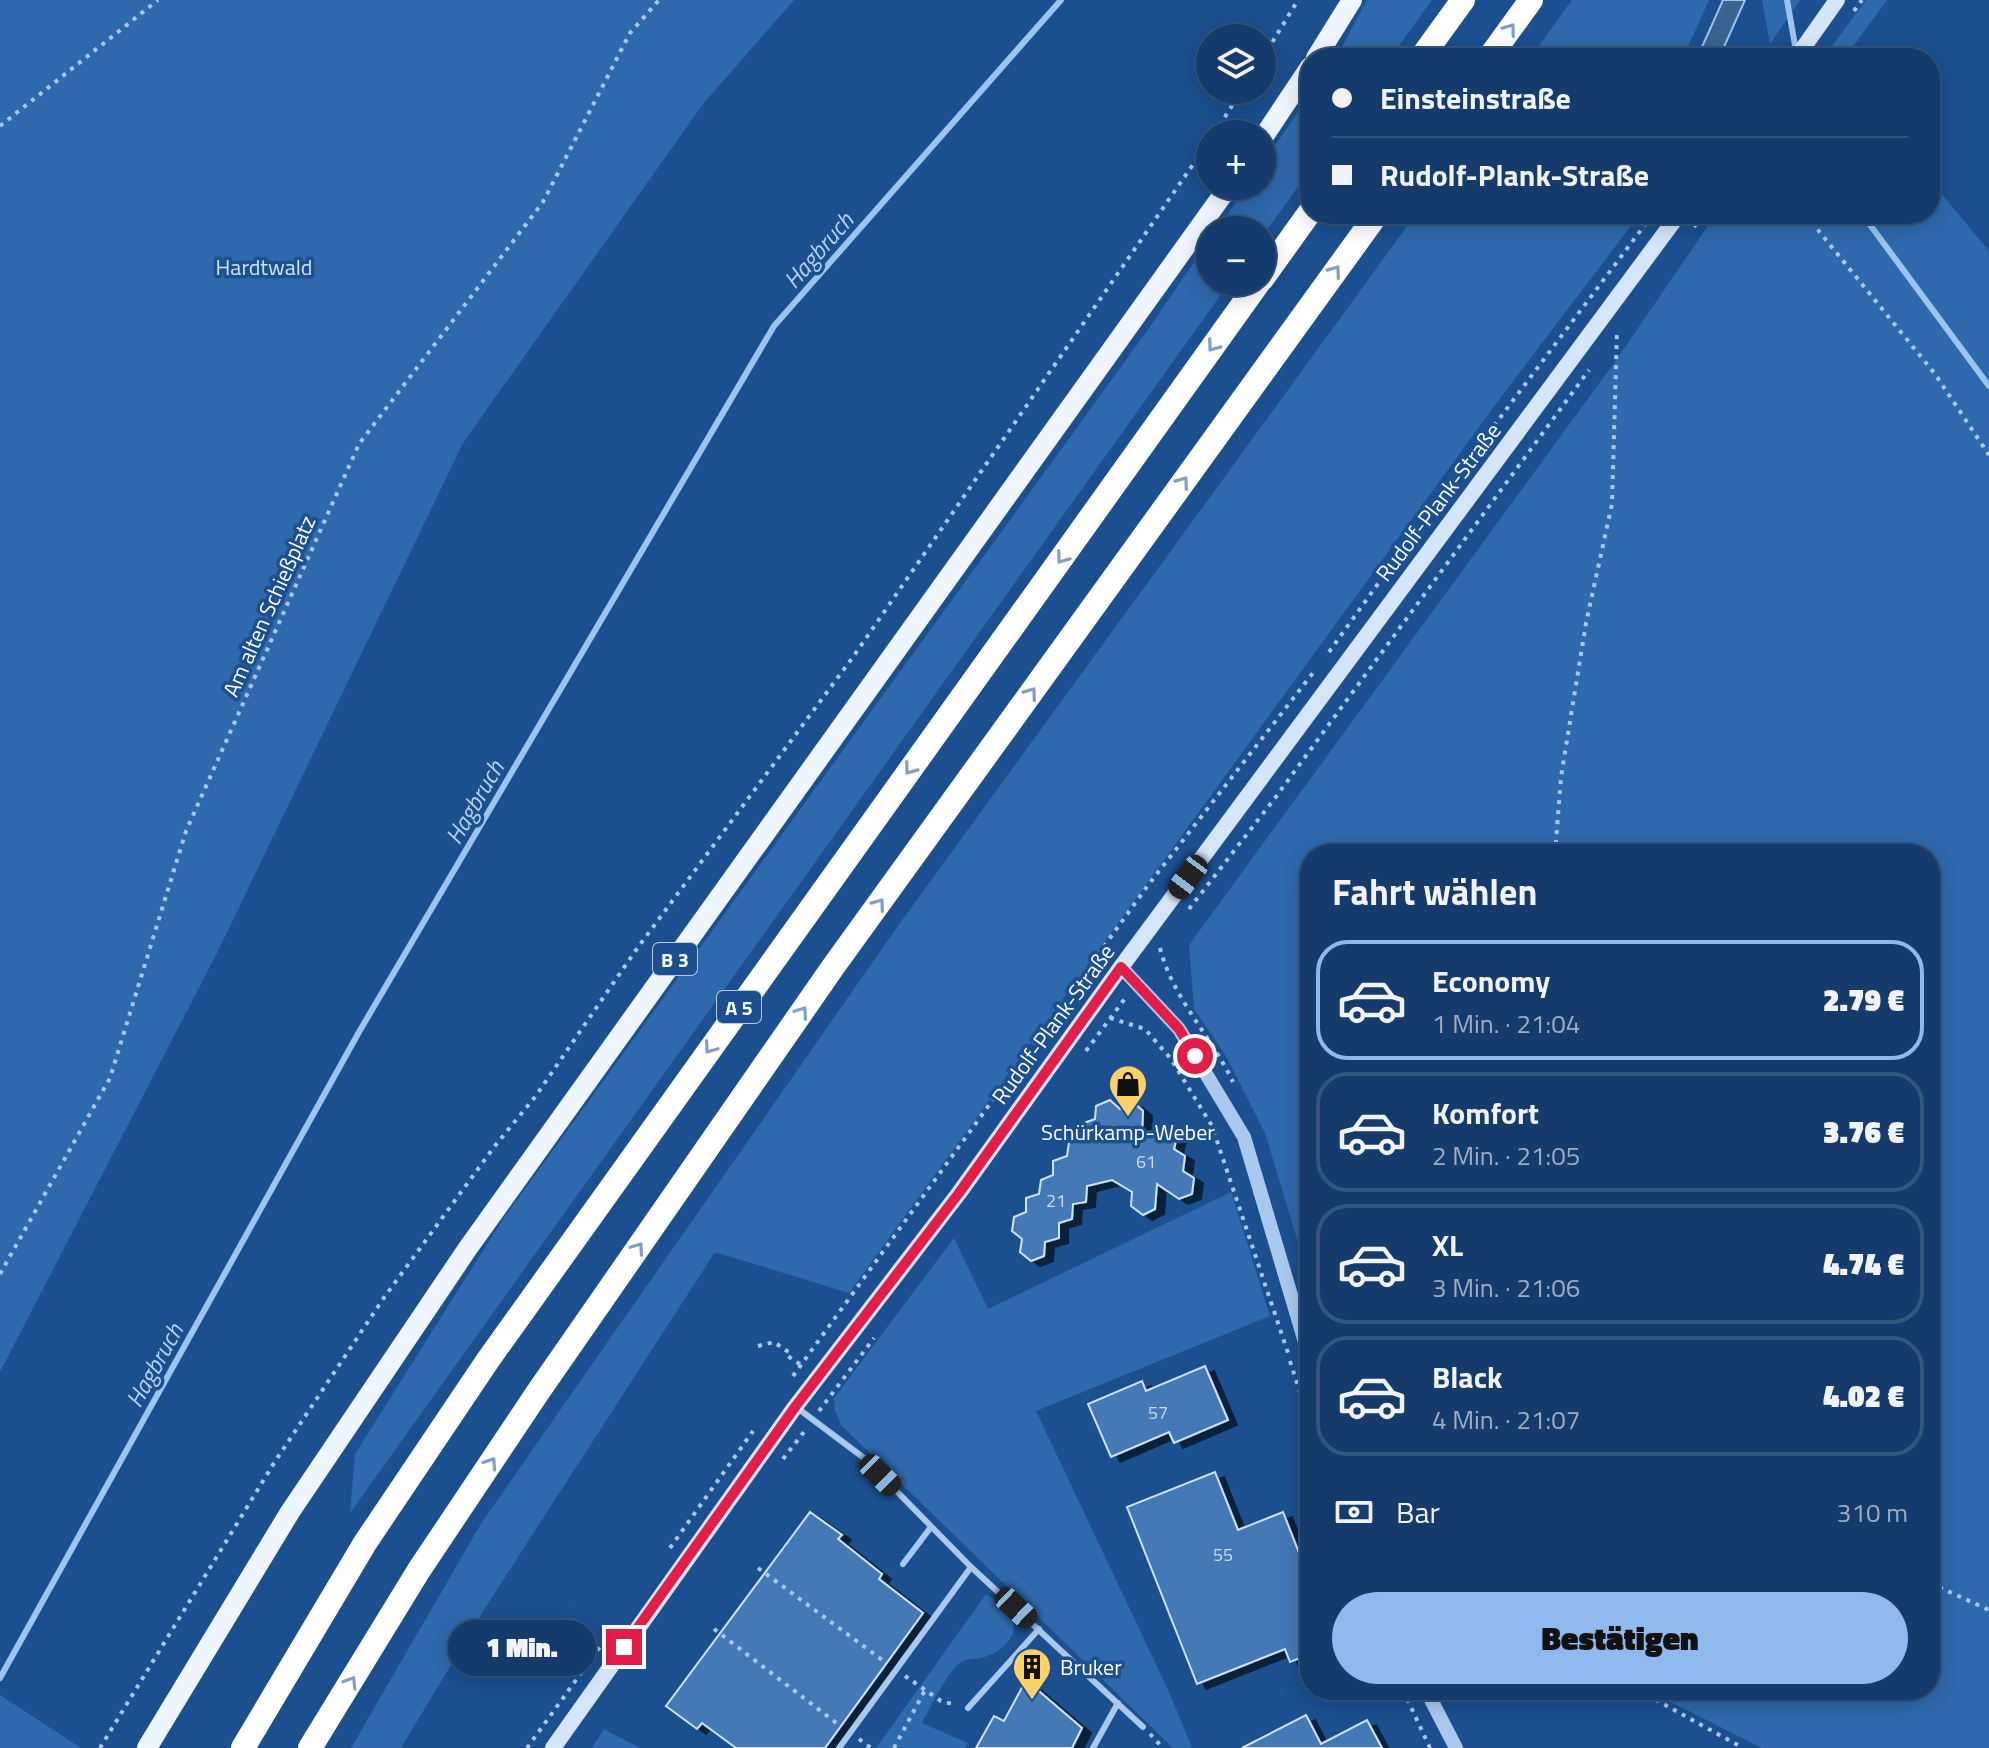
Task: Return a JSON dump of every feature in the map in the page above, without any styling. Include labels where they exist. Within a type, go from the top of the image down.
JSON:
[{"type":"highway","points":[[1428,48],[1463,0]]},
{"type":"highway","points":[[1496,48],[1531,0]]},
{"type":"highway","name":"A 5","points":[[1276,259],[1301,224]]},
{"type":"highway","name":"A 5","points":[[310,1748],[419,1570],[788,1031],[1370,224]]},
{"type":"highway","name":"A 5","points":[[243,1748],[365,1543],[488,1360],[1250,296]]},
{"type":"main road","points":[[1322,48],[1352,0]]},
{"type":"main road","points":[[1803,48],[1837,0]]},
{"type":"main road","points":[[1275,120],[1300,82]]},
{"type":"main road","name":"B 3","points":[[147,1748],[290,1512],[468,1248],[1219,200]]},
{"type":"main road","name":"Rudolf-Plank-Straße","points":[[553,1748],[795,1407],[959,1193],[1121,967],[1672,224]]},
{"type":"street","points":[[1121,967],[1179,1029],[1244,1137],[1300,1325]]},
{"type":"street","points":[[1431,1700],[1456,1748]]},
{"type":"lane","points":[[795,1407],[864,1458],[971,1567],[1143,1727]]},
{"type":"lane","points":[[903,1564],[931,1527]]},
{"type":"lane","points":[[839,1748],[971,1567]]},
{"type":"lane","points":[[968,1708],[1039,1629]]},
{"type":"lane","points":[[1093,1748],[1118,1703]]},
{"type":"path","points":[[0,126],[158,0]]},
{"type":"path","name":"Am alten Schießplatz","points":[[0,1274],[110,1078],[186,831],[359,444],[543,202],[630,33],[659,0]]},
{"type":"path","points":[[1276,36],[1298,0]]},
{"type":"path","points":[[100,1748],[274,1463],[383,1299],[494,1147],[535,1097],[626,963],[853,657],[1196,160]]},
{"type":"path","points":[[792,1377],[1149,884],[1323,660],[1436,503],[1645,224]]},
{"type":"path","points":[[1687,237],[1697,224]]},
{"type":"path","points":[[1813,224],[1935,374],[1989,455]]},
{"type":"path","points":[[1601,319],[1618,331]]},
{"type":"path","points":[[1608,343],[1618,331]]},
{"type":"path","points":[[1556,844],[1561,777],[1586,623],[1612,504],[1618,331]]},
{"type":"path","points":[[1188,910],[1275,798],[1590,369]]},
{"type":"path","points":[[1083,1056],[1110,1018],[1145,1029],[1171,1059],[1212,1126],[1300,1394]]},
{"type":"path","points":[[781,1461],[878,1332]]},
{"type":"path","points":[[758,1346],[774,1342],[801,1365]]},
{"type":"path","points":[[662,1559],[757,1425]]},
{"type":"path","points":[[758,1568],[941,1701],[968,1708]]},
{"type":"path","points":[[1940,1588],[1989,1610]]},
{"type":"path","points":[[714,1629],[871,1748]]},
{"type":"path","points":[[527,1748],[609,1634]]},
{"type":"path","points":[[894,1748],[925,1690]]},
{"type":"path","points":[[1408,1700],[1430,1748]]},
{"type":"path","points":[[1656,1700],[1743,1748]]},
{"type":"green space","name":"Hardtwald","points":[[0,0],[794,0],[703,104],[463,443],[217,953],[0,1372]]},
{"type":"green space","points":[[1367,0],[1432,0],[1397,48],[1341,48]]},
{"type":"green space","points":[[1572,0],[1709,0],[1687,48],[1537,48]]},
{"type":"green space","points":[[1762,0],[1800,0],[1770,44]]},
{"type":"green space","points":[[1866,0],[1887,0],[1852,48],[1830,48]]},
{"type":"green space","points":[[1300,109],[1300,184],[1276,217],[1227,216],[1237,200],[1276,200],[1276,144]]},
{"type":"green space","points":[[1940,192],[1989,251],[1989,1748],[1762,1748],[1667,1700],[1940,1700],[1940,844],[1300,844],[1300,1249],[1265,1133],[1226,1056],[1194,1009],[1189,945],[1617,359],[1709,224],[1940,224]]},
{"type":"green space","points":[[1409,224],[1632,224],[1498,401],[849,1293],[715,1252],[489,1602],[401,1748],[351,1748],[482,1522],[900,923]]},
{"type":"green space","points":[[1196,259],[1196,296],[1220,296],[350,1513],[355,1454],[501,1222]]},
{"type":"green space","points":[[1231,1192],[1270,1316],[1036,1411],[1170,1694],[1192,1748],[1173,1748],[841,1425],[834,1398],[954,1238],[988,1309]]},
{"type":"green space","points":[[986,1594],[1010,1614],[1014,1629],[1012,1636],[989,1656],[965,1660],[958,1665],[940,1689],[922,1723],[968,1743],[965,1748],[876,1748]]},
{"type":"green space","points":[[0,1695],[81,1748],[0,1748]]},
{"type":"green space","points":[[604,1729],[640,1748],[592,1748]]},
{"type":"shaded area","points":[[1723,0],[1745,0],[1723,48],[1701,48]]},
{"type":"building","points":[[1110,1100],[1120,1109],[1134,1103],[1143,1111],[1142,1137],[1165,1128],[1177,1137],[1174,1149],[1185,1156],[1183,1171],[1194,1178],[1192,1194],[1179,1199],[1157,1184],[1155,1209],[1143,1215],[1131,1206],[1132,1192],[1112,1180],[1087,1186],[1086,1202],[1073,1204],[1072,1219],[1059,1223],[1059,1238],[1045,1242],[1044,1256],[1031,1261],[1020,1252],[1022,1239],[1012,1231],[1014,1217],[1026,1212],[1026,1198],[1039,1194],[1041,1180],[1053,1175],[1053,1161],[1067,1156],[1069,1142],[1080,1138],[1081,1124],[1095,1119],[1096,1106]]},
{"type":"building","points":[[1205,1366],[1228,1420],[1174,1443],[1169,1432],[1111,1457],[1088,1404],[1142,1381],[1146,1391]]},
{"type":"building","points":[[1215,1472],[1238,1530],[1283,1512],[1300,1555],[1300,1658],[1290,1662],[1285,1649],[1197,1684],[1127,1507]]},
{"type":"building","points":[[810,1512],[842,1535],[838,1539],[882,1574],[879,1579],[923,1613],[825,1748],[736,1748],[702,1723],[697,1729],[666,1706]]},
{"type":"building","name":"Bruker","points":[[1026,1680],[1082,1728],[1072,1748],[976,1748],[994,1716],[1004,1721]]},
{"type":"building","points":[[1306,1715],[1321,1744],[1367,1720],[1382,1748],[1242,1748]]},
{"type":"waterway","name":"Hagbruch","points":[[0,1678],[359,1032],[774,326],[1061,0]]},
{"type":"waterway","points":[[1787,0],[1795,48]]},
{"type":"waterway","points":[[1869,224],[1989,386]]},
{"type":"place","name":"Schürkamp-Weber","points":[[1128,1118]]},
{"type":"place","name":"Bruker","points":[[1032,1701]]},
{"type":"route","points":[[624,1647],[795,1407],[959,1193],[1121,967],[1179,1029],[1195,1056]]}]
